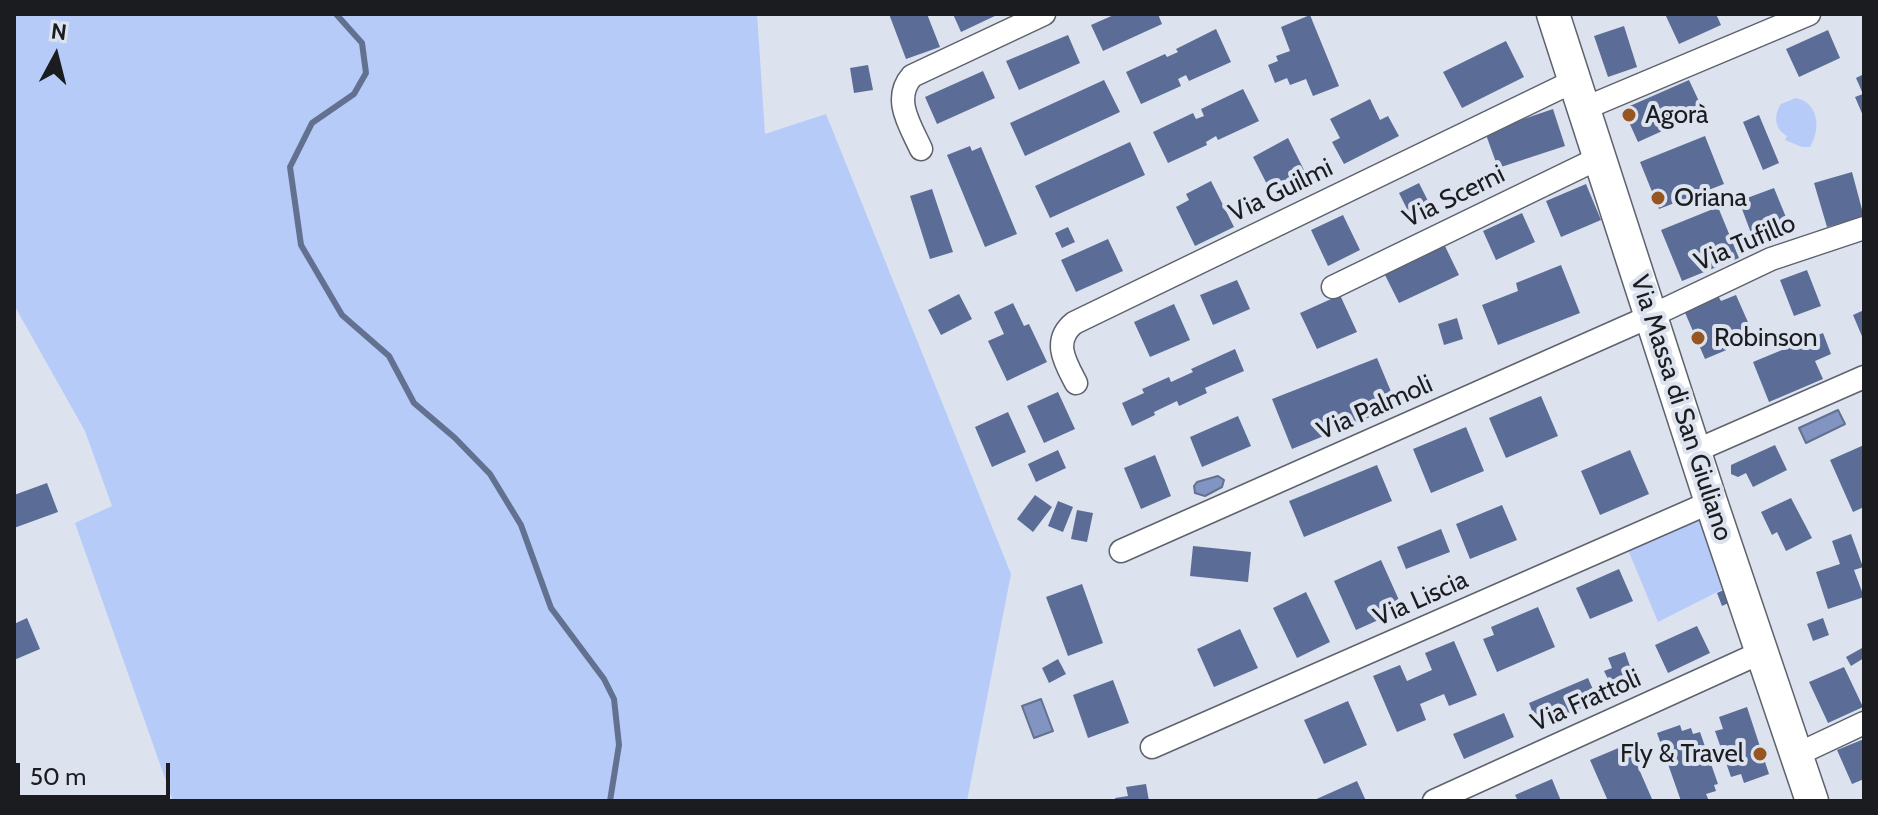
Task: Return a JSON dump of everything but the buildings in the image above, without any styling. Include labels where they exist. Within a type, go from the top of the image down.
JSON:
[{"type":"street","points":[[921,149],[903,106],[904,91],[912,76],[1044,14]]},
{"type":"street","points":[[1578,95],[1809,14]]},
{"type":"street","name":"Via Massa di San Giuliano","points":[[1559,16],[1578,95],[1796,755],[1806,799]]},
{"type":"street","name":"Via Guilmi","points":[[1076,383],[1061,350],[1065,331],[1074,323],[1578,95]]},
{"type":"street","name":"Via Scerni","points":[[1333,287],[1599,158]]},
{"type":"street","name":"Via Tufillo","points":[[1651,316],[1780,256],[1864,228]]},
{"type":"street","name":"Via Palmoli","points":[[1121,551],[1651,316]]},
{"type":"street","points":[[1695,451],[1864,377]]},
{"type":"street","name":"Via Liscia","points":[[1152,747],[1711,502]]},
{"type":"street","name":"Via Frattoli","points":[[1434,801],[1762,652]]},
{"type":"street","points":[[1796,755],[1864,723]]},
{"type":"shaded area","points":[[14,14],[757,14],[765,134],[826,114],[1011,574],[967,801],[173,801],[75,523],[112,506],[85,431],[14,305]]},
{"type":"shaded area","points":[[1796,98],[1809,105],[1816,118],[1816,132],[1810,147],[1785,140],[1787,136],[1776,122],[1781,104]]},
{"type":"shaded area","points":[[1838,410],[1845,424],[1806,443],[1799,428]]},
{"type":"shaded area","points":[[1218,476],[1224,480],[1222,487],[1205,496],[1195,493],[1197,482]]},
{"type":"shaded area","points":[[1703,512],[1729,586],[1658,622],[1626,545]]},
{"type":"shaded area","points":[[1041,699],[1053,731],[1034,738],[1022,706]]},
{"type":"waterway","points":[[336,14],[362,43],[366,73],[354,94],[312,123],[290,167],[301,245],[342,315],[389,356],[414,403],[455,438],[490,474],[521,525],[551,608],[604,679],[614,699],[619,745],[610,801]]},
{"type":"place","name":"Agorà","points":[[1629,115]]},
{"type":"place","name":"Oriana","points":[[1658,198]]},
{"type":"place","name":"Robinson","points":[[1698,338]]},
{"type":"place","name":"Fly & Travel","points":[[1760,754]]}]
